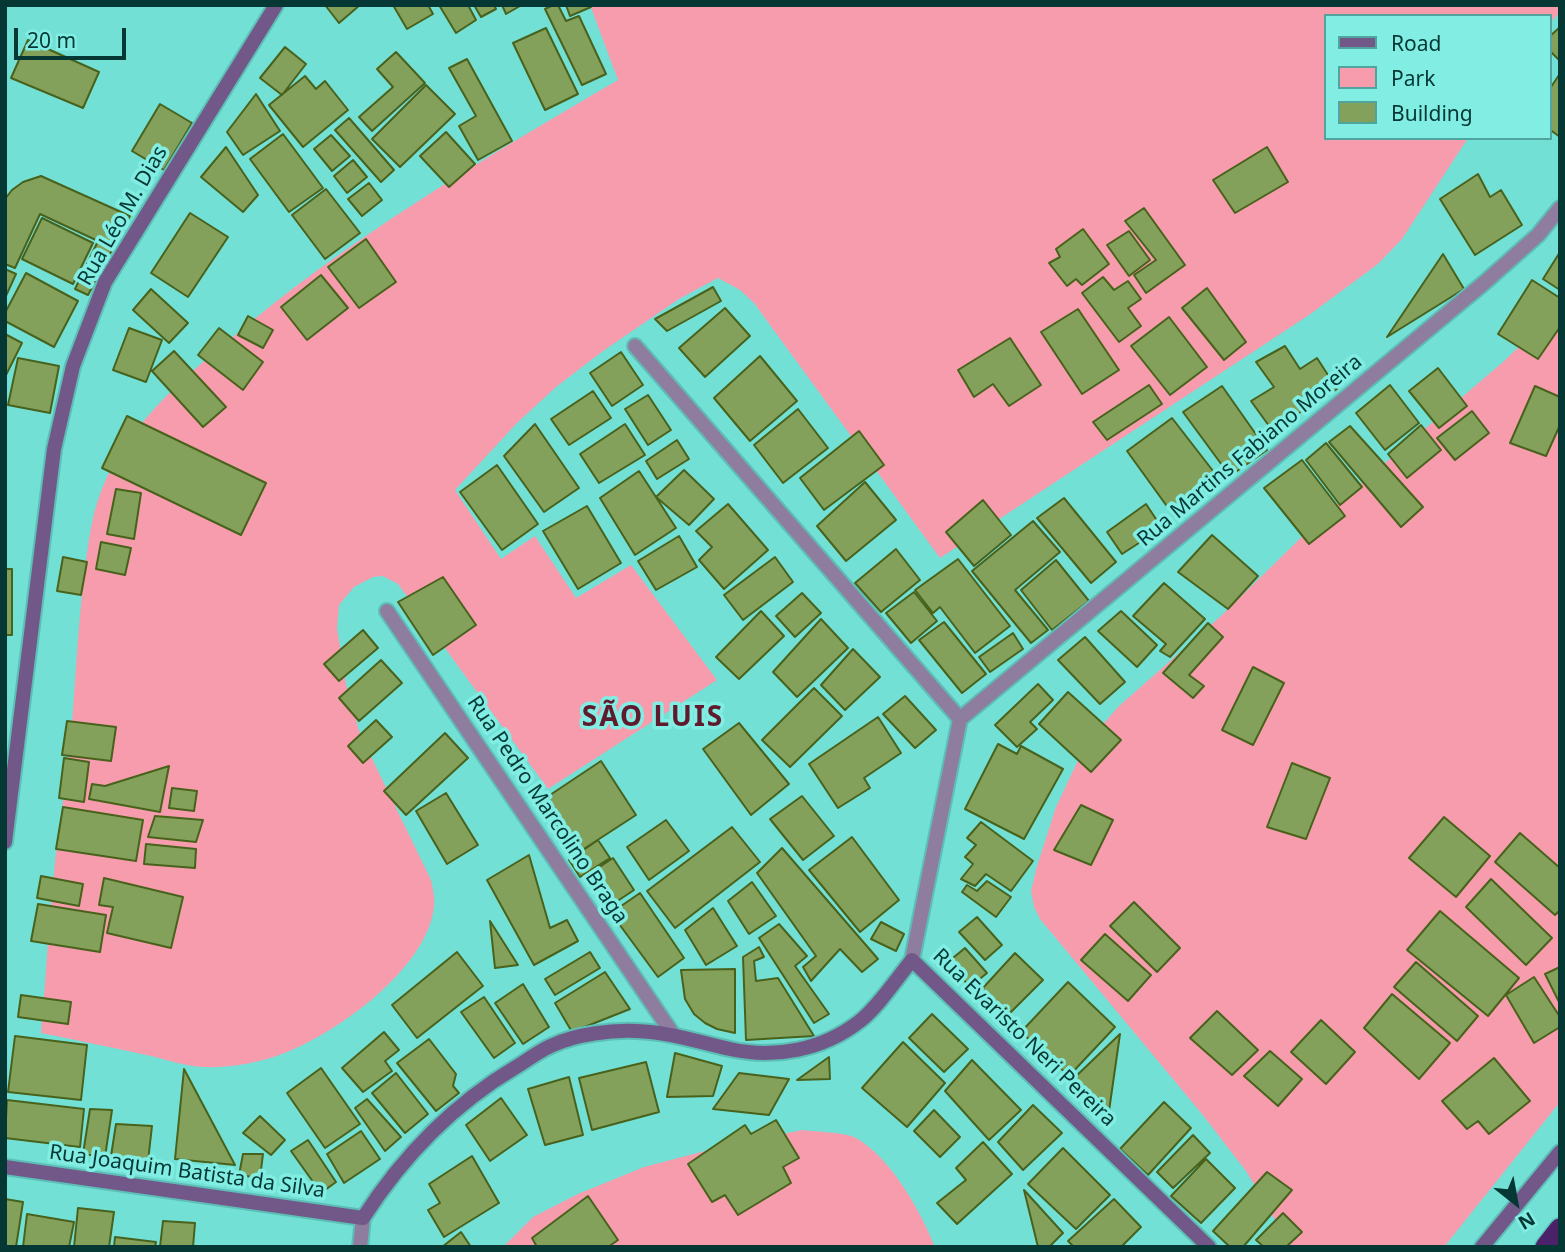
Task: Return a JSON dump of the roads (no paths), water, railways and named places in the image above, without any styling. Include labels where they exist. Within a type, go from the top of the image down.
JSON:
[{"type":"highway","points":[[1546,1247],[1560,1229]]},
{"type":"street","name":"Rua Léo M. Dias","points":[[5,842],[54,449],[72,366],[111,271],[275,5]]},
{"type":"street","name":"Rua Martins Fabiano Moreira","points":[[960,719],[1524,249],[1560,208]]},
{"type":"street","points":[[635,346],[960,719],[912,960]]},
{"type":"street","name":"Rua Pedro Marcolino Braga","points":[[387,611],[672,1033]]},
{"type":"street","name":"Rua Evaristo Neri Pereira","points":[[360,1247],[363,1218],[401,1164],[452,1112],[494,1080],[553,1044],[592,1035],[634,1031],[672,1033],[755,1053],[797,1050],[843,1032],[863,1019],[912,960],[1209,1247]]},
{"type":"street","points":[[1482,1247],[1560,1152]]},
{"type":"street","name":"Rua Joaquim Batista da Silva","points":[[5,1167],[363,1218]]},
{"type":"district","name":"SÃO LUIS","points":[[653,718]]}]
